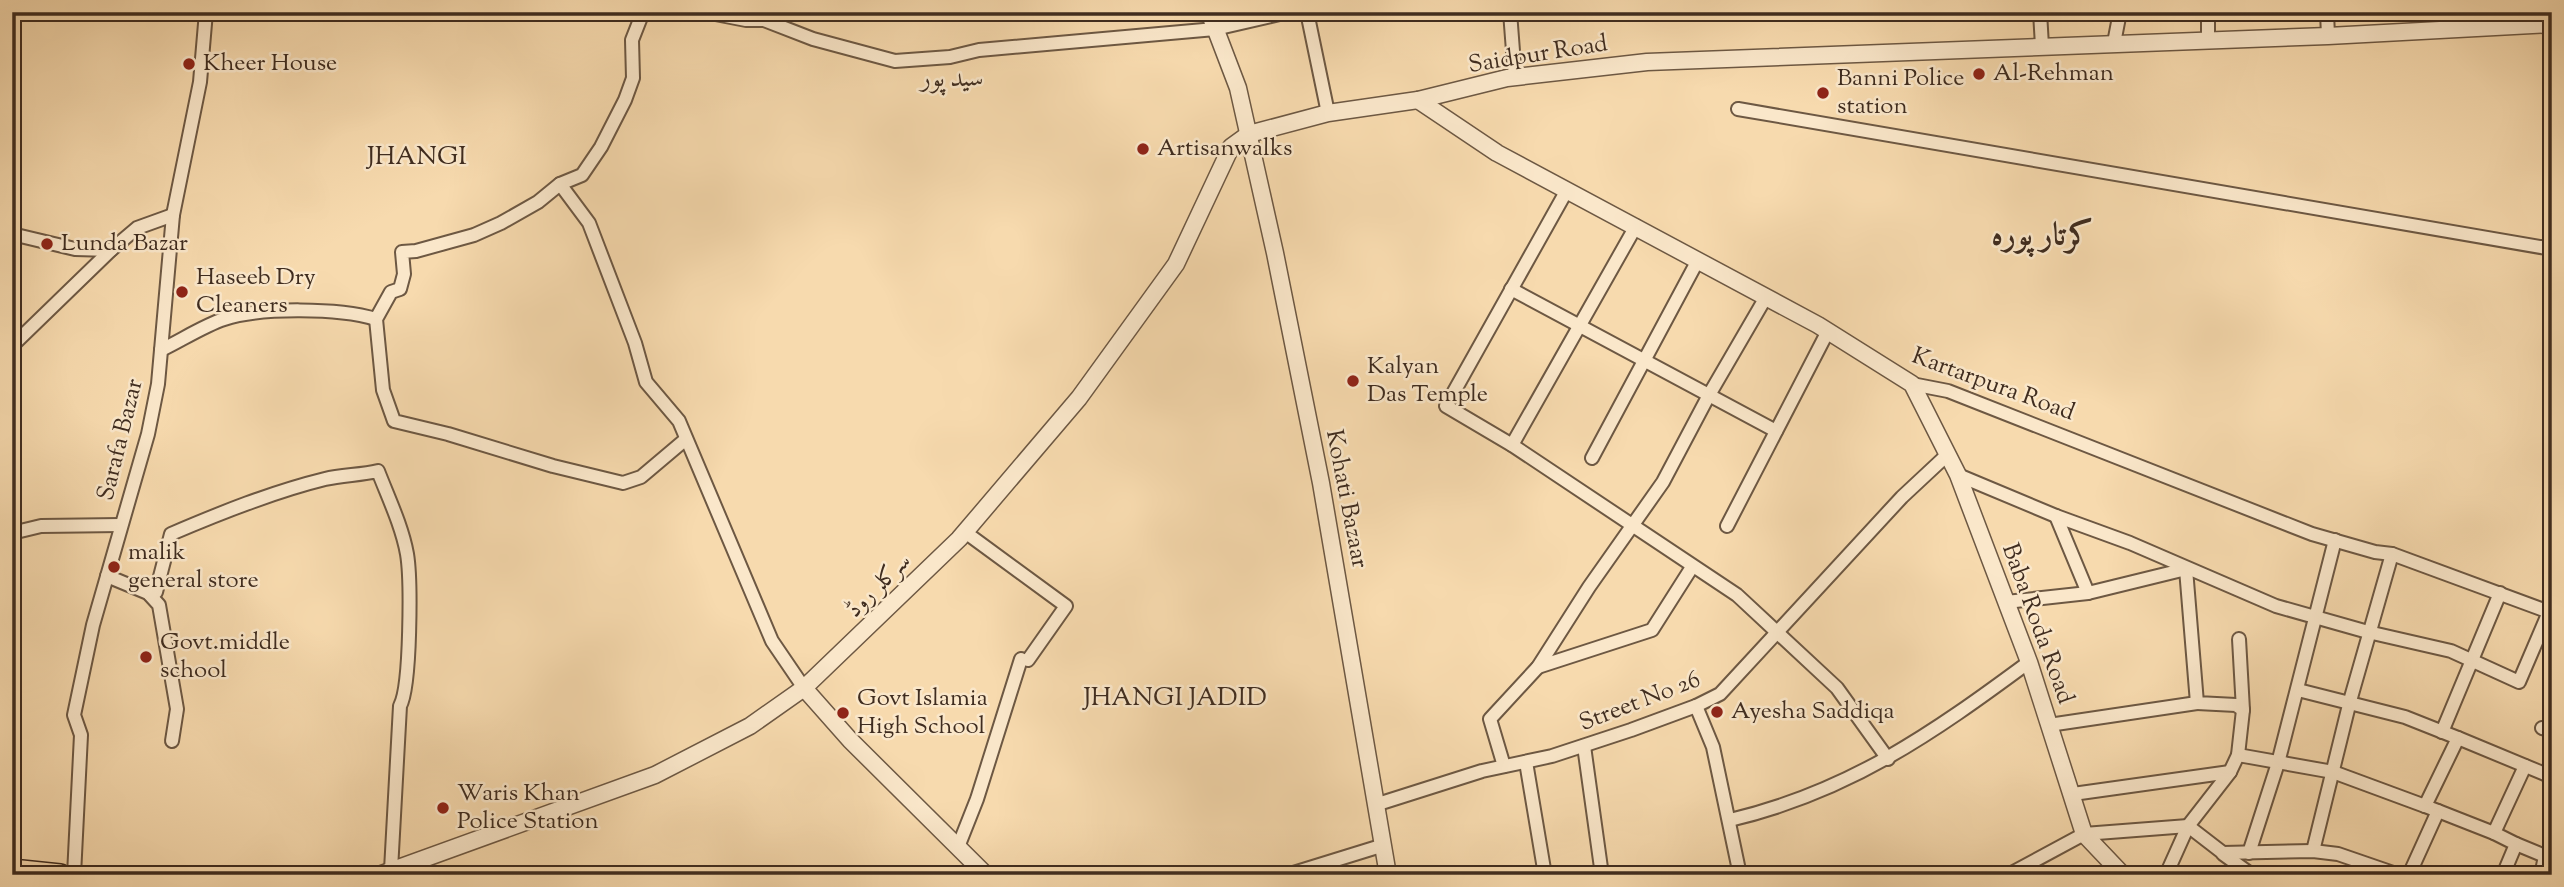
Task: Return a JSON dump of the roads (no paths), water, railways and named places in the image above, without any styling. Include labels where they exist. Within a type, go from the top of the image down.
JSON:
[{"type":"main road","points":[[12,870],[60,875]]},
{"type":"street","name":"Sarafa Bazar","points":[[74,875],[81,734],[74,715],[93,625],[148,434],[158,384],[173,215],[200,82],[206,12]]},
{"type":"street","points":[[643,12],[632,40],[633,78],[625,100],[601,147],[582,175],[560,184],[538,202],[501,223],[446,243],[402,252],[404,274],[400,289],[391,292],[376,319],[383,390],[394,421],[623,483],[641,477],[686,439]]},
{"type":"street","points":[[705,12],[746,20],[764,20],[813,40],[895,61],[950,57],[979,50],[1215,29],[1288,12]]},
{"type":"street","name":"Kohati Bazaar","points":[[1209,12],[1238,88],[1275,253],[1321,483],[1378,804],[1388,875]]},
{"type":"street","points":[[1307,12],[1328,113]]},
{"type":"street","points":[[1510,12],[1515,77]]},
{"type":"street","points":[[2040,12],[2042,46]]},
{"type":"street","points":[[2114,43],[2120,12]]},
{"type":"street","points":[[2208,12],[2208,40]]},
{"type":"street","points":[[2327,12],[2328,36]]},
{"type":"street","name":"Saidpur Road","points":[[1249,134],[1328,113],[1418,100],[1515,77],[1647,62],[2328,36],[2552,24]]},
{"type":"street","name":"Kartarpura Road","points":[[1418,100],[1497,153],[1828,331],[1912,384],[1948,391],[2312,534],[2375,552],[2392,554],[2550,613]]},
{"type":"street","points":[[1738,109],[2552,249]]},
{"type":"street","name":"سرکلر روڈ","points":[[385,873],[655,775],[750,726],[804,688],[855,642],[965,532],[1079,398],[1170,273],[1231,148],[1249,134]]},
{"type":"street","points":[[560,184],[589,223],[635,343],[646,382],[673,412],[772,641],[804,688],[850,740],[986,875]]},
{"type":"street","points":[[1567,190],[1446,406],[1512,445],[1737,595],[1838,688],[1888,759]]},
{"type":"street","points":[[12,346],[137,228],[173,215]]},
{"type":"street","points":[[1512,445],[1636,226]]},
{"type":"street","points":[[12,234],[75,249],[111,250]]},
{"type":"street","points":[[1592,458],[1698,260]]},
{"type":"street","points":[[1511,289],[1776,431]]},
{"type":"street","points":[[1504,766],[1490,719],[1538,667],[1663,482],[1709,395],[1766,298]]},
{"type":"street","points":[[161,350],[220,320],[243,313],[307,311],[376,319]]},
{"type":"street","points":[[1727,526],[1828,331]]},
{"type":"street","name":"Baba Roda Road","points":[[1912,384],[1958,475],[2029,662],[2084,834],[2123,875]]},
{"type":"street","name":"Street No 26","points":[[1378,804],[1504,766],[1584,746],[1696,706],[1720,694],[1902,497],[1947,455]]},
{"type":"street","points":[[148,593],[156,592],[170,534],[301,486],[328,478],[379,471],[407,554],[409,609],[406,691],[400,706],[385,873]]},
{"type":"street","points":[[1958,475],[2130,543],[2276,606],[2368,632],[2451,651],[2519,682],[2550,613]]},
{"type":"street","points":[[2056,516],[2088,593]]},
{"type":"street","points":[[12,533],[41,526],[121,525]]},
{"type":"street","points":[[958,847],[1025,659],[1066,606],[965,532]]},
{"type":"street","points":[[2249,853],[2278,763],[2335,540]]},
{"type":"street","points":[[2313,851],[2368,632],[2392,554]]},
{"type":"street","points":[[1538,667],[1652,630],[1692,566]]},
{"type":"street","points":[[2006,602],[2088,593],[2186,569]]},
{"type":"street","points":[[2186,569],[2197,703]]},
{"type":"street","points":[[107,576],[148,593],[159,606],[177,709],[172,741]]},
{"type":"street","points":[[2442,732],[2500,593]]},
{"type":"street","points":[[2165,875],[2188,826],[2230,772],[2238,755],[2243,710],[2239,639]]},
{"type":"street","points":[[1730,820],[1763,812],[1835,784],[1888,759],[1947,723],[2029,662]]},
{"type":"street","points":[[2298,690],[2405,717],[2552,777]]},
{"type":"street","points":[[2049,725],[2197,703],[2236,705],[2243,710]]},
{"type":"street","points":[[1696,706],[1713,747],[1740,873],[1722,875]]},
{"type":"street","points":[[2425,806],[2458,738]]},
{"type":"street","points":[[1584,746],[1602,875]]},
{"type":"street","points":[[2238,755],[2333,772],[2494,833],[2545,856],[2543,866],[2552,870]]},
{"type":"street","points":[[1526,762],[1545,875]]},
{"type":"street","points":[[2494,833],[2525,766]]},
{"type":"street","points":[[2073,794],[2230,772]]},
{"type":"street","points":[[2409,875],[2438,811]]},
{"type":"street","points":[[2008,875],[2029,870],[2084,834],[2188,826],[2252,875]]},
{"type":"street","points":[[2503,875],[2516,844]]},
{"type":"street","points":[[1294,874],[1384,845]]},
{"type":"street","points":[[2223,853],[2313,851],[2338,854],[2399,875]]},
{"type":"street","points":[[2374,865],[2387,875]]},
{"type":"place","name":"Kheer House","points":[[189,64]]},
{"type":"place","name":"Al-Rehman","points":[[1979,74]]},
{"type":"place","name":"Banni Police station","points":[[1823,93]]},
{"type":"place","name":"Artisanwalks","points":[[1143,149]]},
{"type":"place","name":"Lunda Bazar","points":[[47,244]]},
{"type":"place","name":"Haseeb Dry Cleaners","points":[[182,292]]},
{"type":"place","name":"Kalyan Das Temple","points":[[1353,381]]},
{"type":"place","name":"malik general store","points":[[114,567]]},
{"type":"place","name":"Govt.middle school","points":[[146,657]]},
{"type":"place","name":"Ayesha Saddiqa","points":[[1717,712]]},
{"type":"place","name":"Govt Islamia High School","points":[[843,713]]},
{"type":"place","name":"Waris Khan Police Station","points":[[443,808]]},
{"type":"district","name":"سید پور","points":[[952,79]]},
{"type":"district","name":"JHANGI","points":[[417,157]]},
{"type":"district","name":"کرتار پورہ","points":[[2042,237]]},
{"type":"district","name":"JHANGI JADID","points":[[1175,698]]}]
